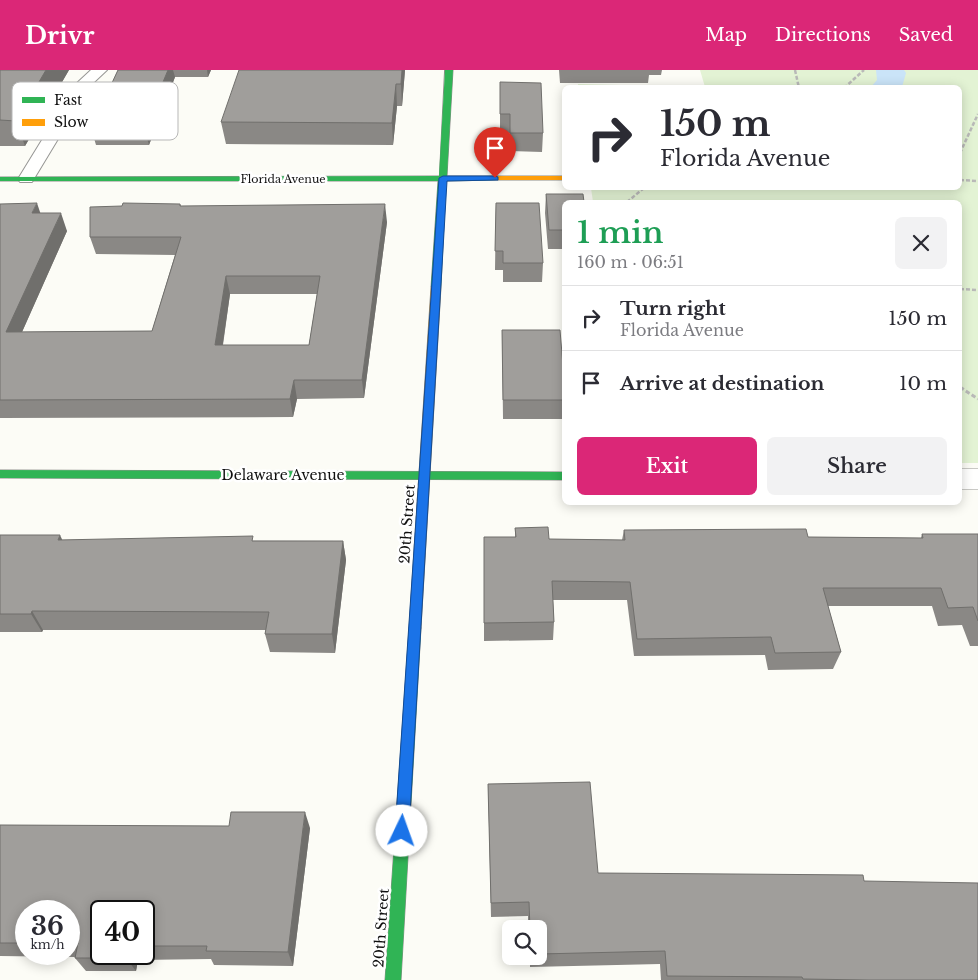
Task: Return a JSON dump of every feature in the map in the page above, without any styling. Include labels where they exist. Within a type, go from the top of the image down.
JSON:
[{"type":"street","name":"20th Street","points":[[393,980],[449,70]]},
{"type":"street","name":"Florida Avenue","points":[[0,179],[562,178]]},
{"type":"street","name":"Delaware Avenue","points":[[0,474],[562,476]]},
{"type":"street","points":[[962,479],[978,479]]},
{"type":"lane","points":[[85,82],[100,70]]},
{"type":"lane","points":[[26,179],[50,140]]},
{"type":"path","points":[[795,70],[799,85]]},
{"type":"path","points":[[847,85],[864,70]]},
{"type":"path","points":[[962,149],[978,114]]},
{"type":"path","points":[[962,180],[978,181]]},
{"type":"path","points":[[629,200],[642,190]]},
{"type":"path","points":[[962,289],[978,290]]},
{"type":"path","points":[[962,388],[978,399]]},
{"type":"green space","points":[[700,70],[978,70],[978,463],[962,463],[962,200],[593,200],[591,190],[962,190],[962,85],[704,85]]},
{"type":"green space","points":[[578,84],[620,85],[578,85]]},
{"type":"water","points":[[876,70],[904,70],[906,73],[903,85],[873,85],[877,80]]},
{"type":"building","points":[[0,70],[46,70],[39,82],[12,82],[12,121],[0,120]]},
{"type":"building","points":[[118,70],[168,70],[163,82],[112,82]]},
{"type":"building","points":[[239,70],[402,70],[401,84],[396,84],[392,123],[221,122]]},
{"type":"building","points":[[500,82],[541,83],[543,133],[510,133],[510,114],[500,114]]},
{"type":"building","points":[[546,194],[583,194],[584,200],[562,200],[562,230],[549,230]]},
{"type":"building","points":[[37,203],[32,213],[61,213],[6,332],[152,331],[181,237],[90,237],[90,207],[122,206],[123,203],[180,204],[180,206],[385,204],[362,380],[294,380],[290,399],[0,400],[0,204]],"holes":[[[226,276],[320,276],[309,345],[215,345]]]},
{"type":"building","points":[[496,203],[539,203],[543,263],[503,263],[503,251],[495,251]]},
{"type":"building","points":[[502,330],[560,330],[562,400],[503,400]]},
{"type":"building","points":[[548,527],[549,539],[625,540],[624,530],[806,529],[808,537],[923,538],[922,534],[978,534],[978,621],[973,607],[948,608],[941,588],[823,588],[841,652],[775,653],[771,637],[637,639],[630,582],[552,581],[554,622],[484,623],[484,537],[516,537],[515,528]]},
{"type":"building","points":[[0,535],[60,535],[58,540],[253,536],[252,541],[343,541],[332,634],[265,634],[269,612],[32,611],[31,614],[0,614]]},
{"type":"building","points":[[590,782],[598,873],[863,875],[864,881],[978,883],[978,980],[667,976],[665,951],[547,954],[547,920],[530,920],[529,902],[491,903],[488,784]]},
{"type":"building","points":[[231,812],[305,812],[288,952],[206,951],[207,946],[155,946],[155,900],[90,900],[90,958],[80,958],[80,900],[15,900],[15,943],[0,943],[0,825],[229,826]]},
{"type":"traffic: fast","points":[[436,287],[449,70]]},
{"type":"traffic: fast","points":[[0,179],[498,178]]},
{"type":"traffic: fast","points":[[0,474],[562,476]]},
{"type":"traffic: fast","points":[[393,980],[415,628]]},
{"type":"traffic: slow","points":[[498,178],[562,178]]},
{"type":"traffic: slow","points":[[415,628],[436,287]]},
{"type":"route","points":[[402,831],[443,178],[495,178]]}]
